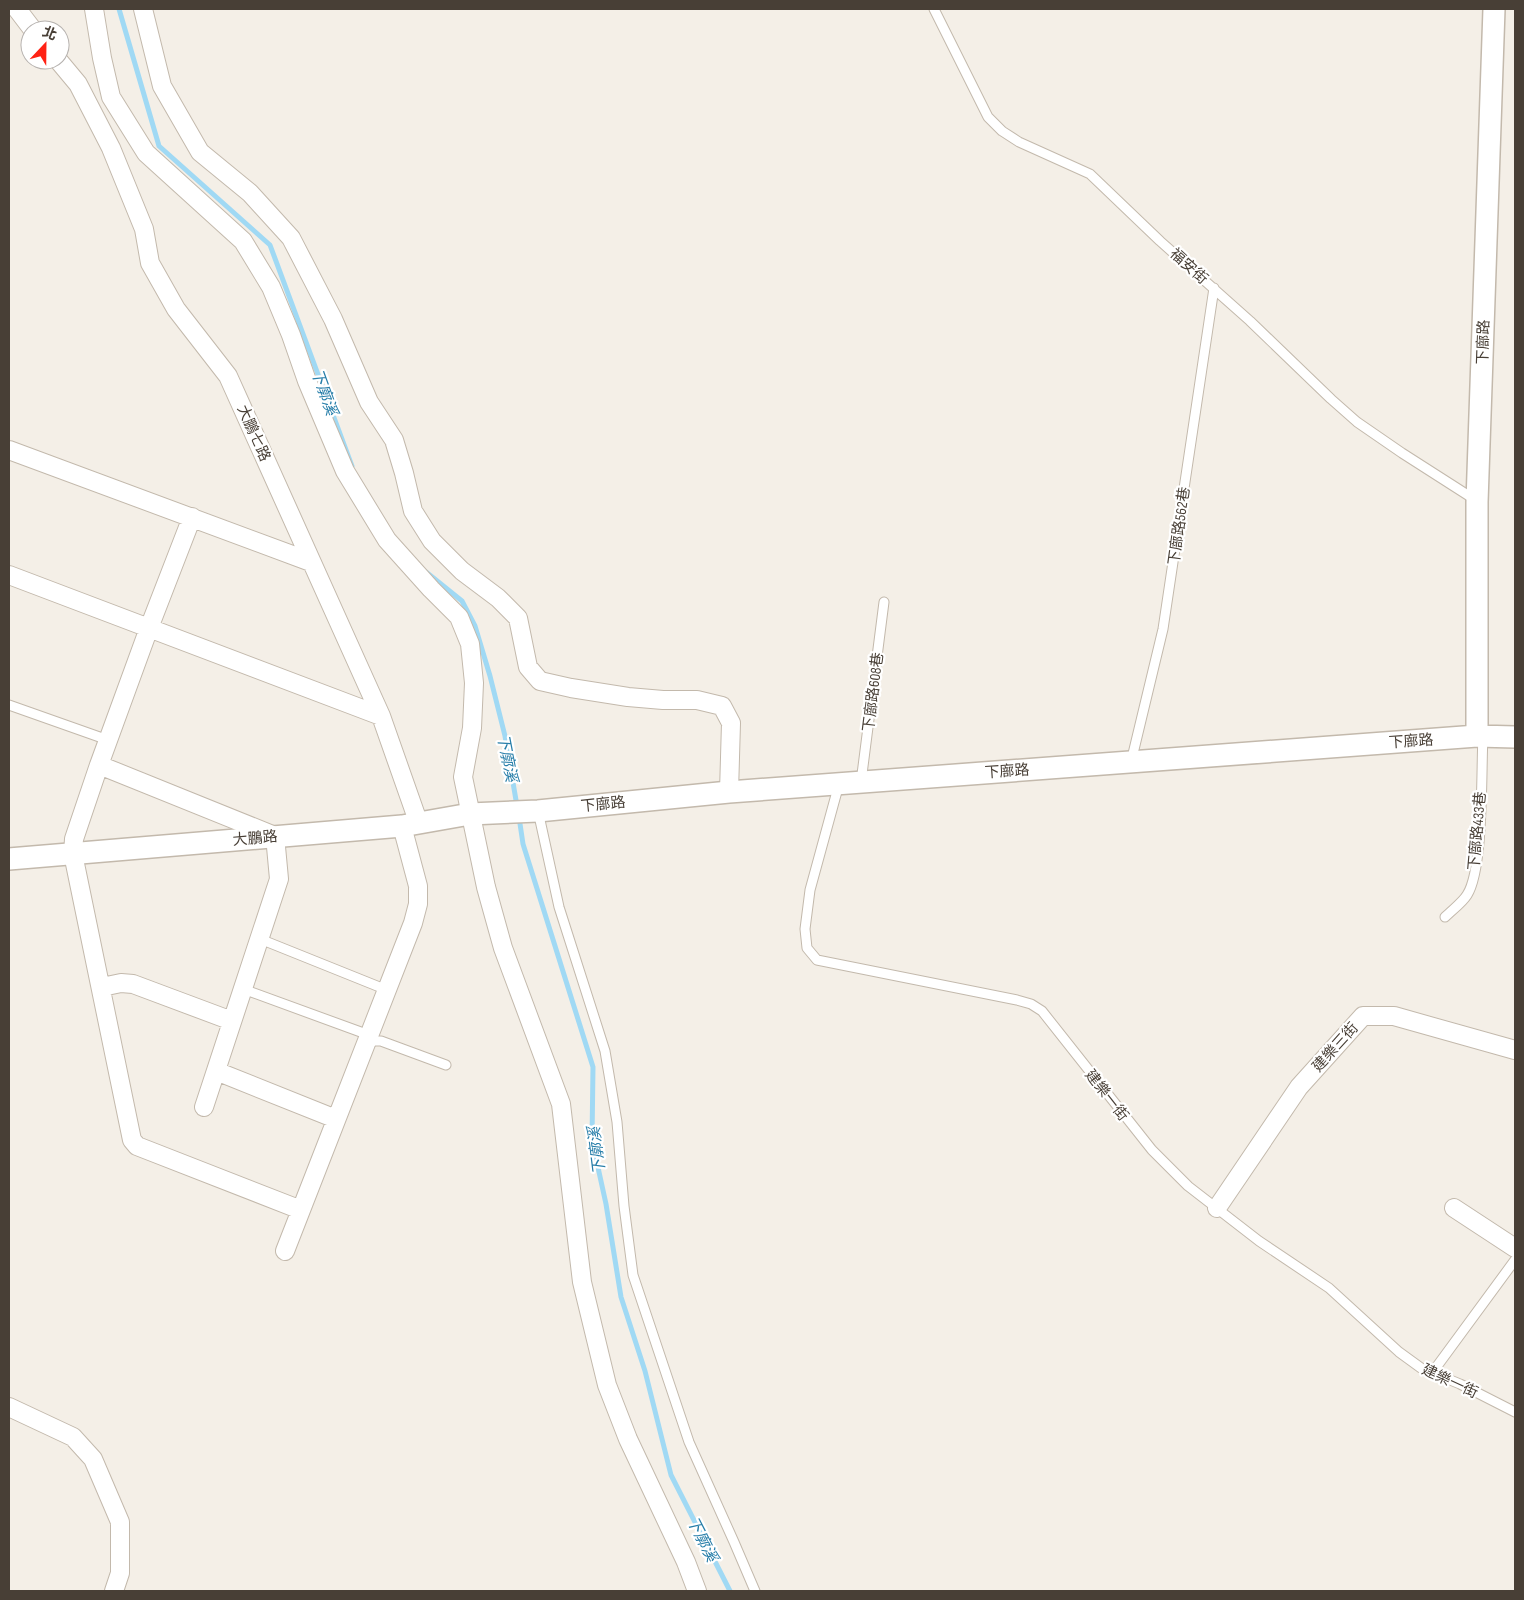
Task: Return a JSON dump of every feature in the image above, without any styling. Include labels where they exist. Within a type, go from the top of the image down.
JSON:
[{"type":"street","points":[[17,9],[25,20]]},
{"type":"street","points":[[94,9],[111,97],[146,153],[243,241],[271,287],[291,335],[307,381],[345,470],[387,540],[459,617],[470,644],[474,682],[472,728],[463,777],[486,887],[503,948],[561,1104],[582,1282],[607,1385],[628,1440],[686,1562],[697,1591]]},
{"type":"street","points":[[143,9],[162,86],[200,152],[250,193],[290,238],[333,319],[369,402],[394,440],[413,511],[432,541],[462,571],[498,598],[518,618],[528,667],[540,681],[598,693],[663,700],[697,700],[722,706],[731,723],[729,792]]},
{"type":"street","name":"下廍路","points":[[1480,736],[1477,502],[1494,9]]},
{"type":"street","name":"大鵬七路","points":[[66,70],[78,84],[111,148],[144,229],[150,263],[176,309],[228,376],[381,716],[411,826],[418,886],[418,904],[413,923],[285,1251]]},
{"type":"street","points":[[9,450],[311,562]]},
{"type":"street","points":[[192,517],[99,765],[74,840],[73,854],[102,987],[132,1140],[137,1146],[301,1210]]},
{"type":"street","points":[[9,575],[381,716]]},
{"type":"street","name":"下廍路","points":[[500,814],[729,792],[1480,736],[1515,736]]},
{"type":"street","points":[[99,765],[275,836],[279,879],[204,1107]]},
{"type":"street","name":"大鵬路","points":[[9,859],[411,826],[470,814],[500,814]]},
{"type":"street","points":[[102,987],[133,984],[232,1021]]},
{"type":"street","name":"建樂三街","points":[[1217,1208],[1299,1087],[1363,1016],[1394,1016],[1515,1050]]},
{"type":"street","points":[[216,1071],[336,1120]]},
{"type":"street","points":[[1454,1208],[1515,1248]]},
{"type":"street","points":[[9,1407],[73,1437],[93,1459],[120,1522],[120,1573],[114,1591]]},
{"type":"lane","name":"福安街","points":[[934,9],[992,122],[1019,142],[1090,174],[1357,422],[1477,502]]},
{"type":"lane","name":"下廍路562巷","points":[[1131,762],[1163,629],[1214,288]]},
{"type":"lane","name":"下廍路608巷","points":[[861,782],[884,602]]},
{"type":"lane","points":[[9,705],[108,740]]},
{"type":"lane","name":"下廍路433巷","points":[[1445,917],[1467,895],[1476,863],[1479,827],[1480,736]]},
{"type":"lane","name":"建樂一街","points":[[839,784],[810,890],[806,929],[807,948],[817,960],[1017,1000],[1031,1004],[1042,1011],[1152,1150],[1188,1186],[1259,1241],[1329,1288],[1399,1352],[1421,1368],[1460,1384],[1515,1412]]},
{"type":"lane","points":[[538,811],[559,907],[605,1051],[617,1122],[624,1206],[633,1275],[689,1442],[755,1591]]},
{"type":"lane","points":[[260,939],[387,990]]},
{"type":"lane","points":[[243,989],[367,1040],[381,1041],[446,1065]]},
{"type":"lane","points":[[1432,1373],[1515,1260]]},
{"type":"waterway","name":"下廓溪","points":[[119,9],[159,146],[270,245],[352,466]]},
{"type":"waterway","name":"下廓溪","points":[[426,572],[462,601],[475,626],[505,736],[517,806]]},
{"type":"waterway","name":"下廓溪","points":[[519,817],[523,844],[593,1067],[592,1140],[606,1204],[621,1297],[645,1371],[671,1475],[730,1591]]}]
